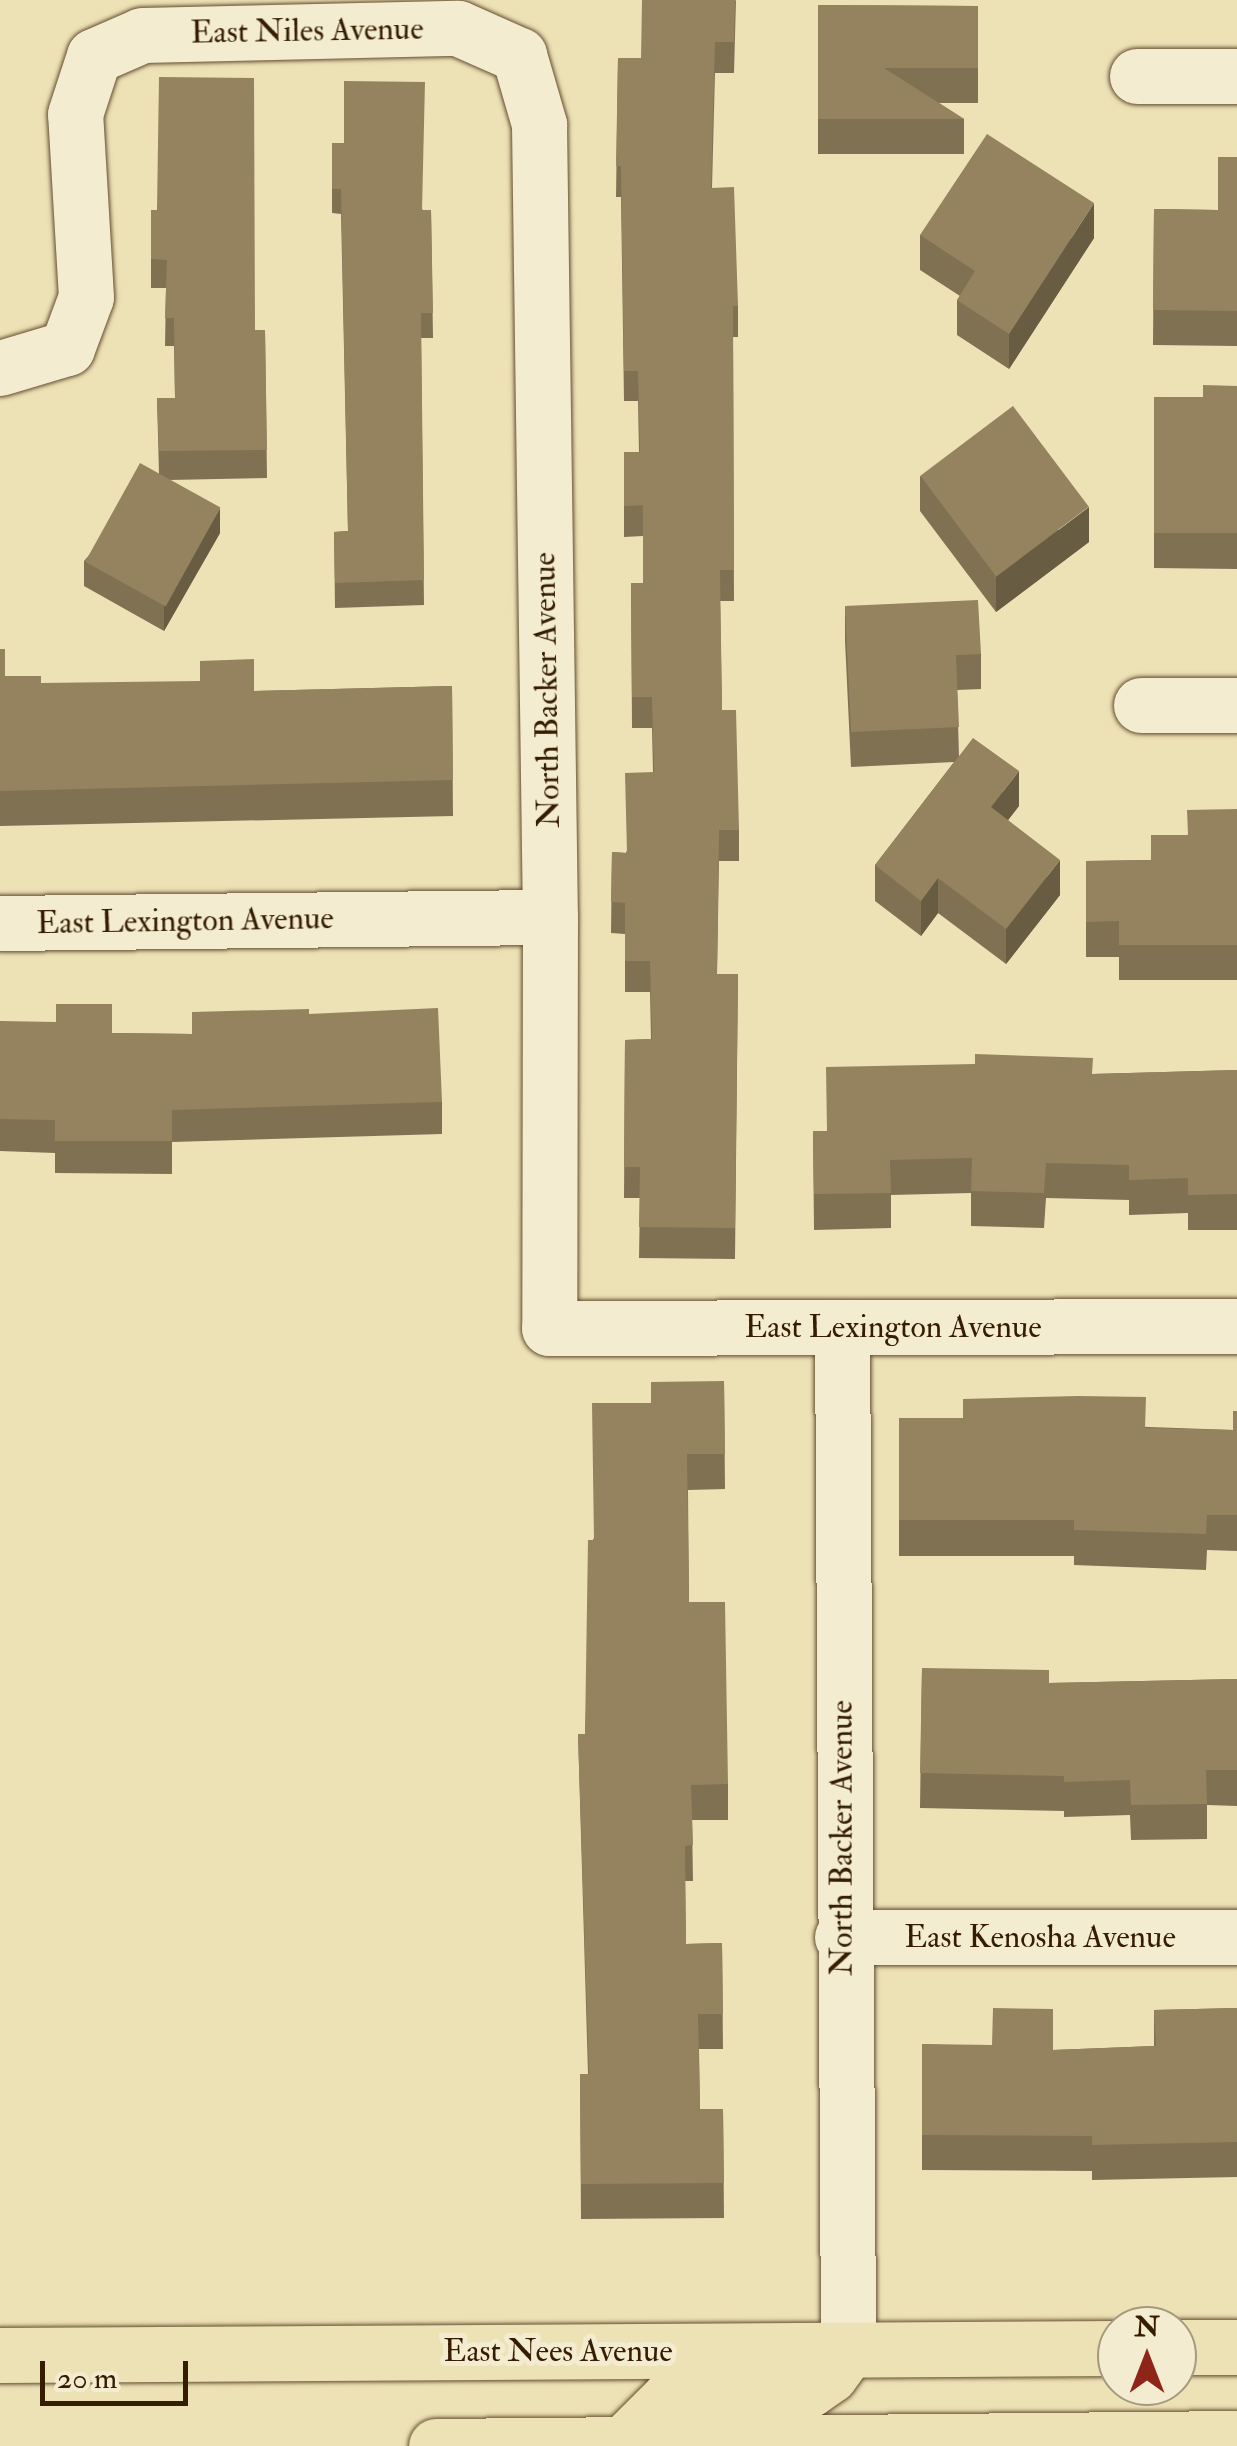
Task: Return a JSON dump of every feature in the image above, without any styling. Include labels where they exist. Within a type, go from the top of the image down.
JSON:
[{"type":"main road","points":[[1197,2347],[1237,2347]]},
{"type":"main road","name":"East Nees Avenue","points":[[0,2355],[1097,2348]]},
{"type":"main road","points":[[622,2445],[668,2398],[785,2394],[810,2389],[830,2375],[848,2350]]},
{"type":"main road","points":[[436,2446],[1237,2438]]},
{"type":"street","name":"East Niles Avenue","points":[[0,368],[67,348],[86,297],[75,114],[94,56],[142,35],[458,28],[519,55]]},
{"type":"street","name":"North Backer Avenue","points":[[519,55],[539,124],[550,917],[548,1328]]},
{"type":"street","points":[[1137,76],[1237,76]]},
{"type":"street","points":[[1140,705],[1237,705]]},
{"type":"street","name":"East Lexington Avenue","points":[[0,923],[550,917]]},
{"type":"street","name":"East Lexington Avenue","points":[[548,1328],[1237,1326]]},
{"type":"street","name":"North Backer Avenue","points":[[842,1327],[842,1938],[848,2350]]},
{"type":"street","name":"East Kenosha Avenue","points":[[842,1938],[1237,1937]]},
{"type":"building","points":[[642,0],[735,0],[734,42],[715,42],[711,188],[734,187],[738,306],[733,306],[734,570],[720,570],[722,710],[736,710],[739,830],[719,830],[717,974],[738,974],[735,1228],[639,1227],[640,1167],[624,1167],[625,1040],[652,1039],[650,961],[625,961],[625,903],[611,902],[612,852],[627,853],[625,773],[654,772],[652,697],[632,697],[631,583],[643,583],[643,505],[624,506],[624,452],[640,452],[638,371],[624,371],[621,166],[616,166],[618,58],[641,58]]},
{"type":"building","points":[[818,5],[978,6],[978,68],[884,68],[964,119],[818,119]]},
{"type":"building","points":[[159,77],[254,78],[255,330],[265,330],[267,450],[159,451],[157,398],[175,398],[174,318],[165,318],[167,260],[151,259],[151,210],[157,210]]},
{"type":"building","points":[[344,81],[425,82],[422,210],[431,210],[433,313],[421,313],[424,580],[335,583],[334,532],[348,531],[341,189],[332,189],[332,143],[344,143]]},
{"type":"building","points":[[987,134],[1094,203],[1009,334],[957,300],[975,271],[920,235]]},
{"type":"building","points":[[1218,157],[1237,157],[1237,311],[1153,310],[1154,209],[1218,210]]},
{"type":"building","points":[[1203,385],[1237,386],[1237,533],[1154,533],[1154,397],[1203,397]]},
{"type":"building","points":[[1013,406],[1089,507],[996,576],[920,476]]},
{"type":"building","points":[[140,463],[220,508],[166,606],[85,562]]},
{"type":"building","points":[[978,600],[981,654],[956,655],[959,727],[851,732],[845,606]]},
{"type":"building","points":[[0,649],[5,649],[5,676],[41,676],[41,683],[200,681],[200,661],[254,659],[254,691],[452,686],[453,780],[0,791]]},
{"type":"building","points":[[973,738],[1019,771],[991,807],[1060,860],[1006,929],[938,878],[921,901],[875,865]]},
{"type":"building","points":[[1237,809],[1237,945],[1119,945],[1119,921],[1086,922],[1086,861],[1151,860],[1151,835],[1188,835],[1187,810]]},
{"type":"building","points":[[56,1004],[112,1004],[112,1033],[192,1034],[192,1012],[309,1009],[309,1014],[438,1008],[442,1102],[172,1110],[172,1141],[55,1141],[55,1120],[0,1119],[0,1021],[56,1022]]},
{"type":"building","points":[[975,1054],[1093,1058],[1092,1074],[1237,1070],[1237,1194],[1188,1195],[1188,1178],[1129,1180],[1129,1165],[1046,1163],[1044,1193],[971,1191],[972,1158],[890,1160],[891,1193],[814,1194],[813,1131],[827,1131],[826,1067],[975,1064]]},
{"type":"building","points":[[724,1381],[725,1454],[687,1454],[689,1602],[725,1602],[728,1784],[691,1785],[693,1845],[685,1846],[686,1944],[722,1943],[723,2014],[698,2014],[700,2109],[723,2109],[724,2183],[581,2184],[580,2074],[589,2074],[578,1734],[585,1734],[588,1540],[594,1540],[592,1403],[651,1403],[651,1382]]},
{"type":"building","points":[[1146,1397],[1145,1428],[1233,1430],[1233,1411],[1237,1411],[1237,1515],[1207,1515],[1206,1534],[1074,1530],[1074,1520],[899,1520],[899,1418],[963,1418],[963,1399]]},
{"type":"building","points":[[922,1668],[1049,1670],[1049,1683],[1237,1679],[1237,1770],[1206,1770],[1207,1804],[1131,1805],[1130,1780],[1064,1782],[1064,1776],[920,1773]]},
{"type":"building","points":[[993,2008],[1053,2009],[1053,2050],[1156,2046],[1154,2010],[1237,2008],[1237,2142],[1092,2145],[1092,2136],[922,2135],[922,2044],[992,2045]]}]
